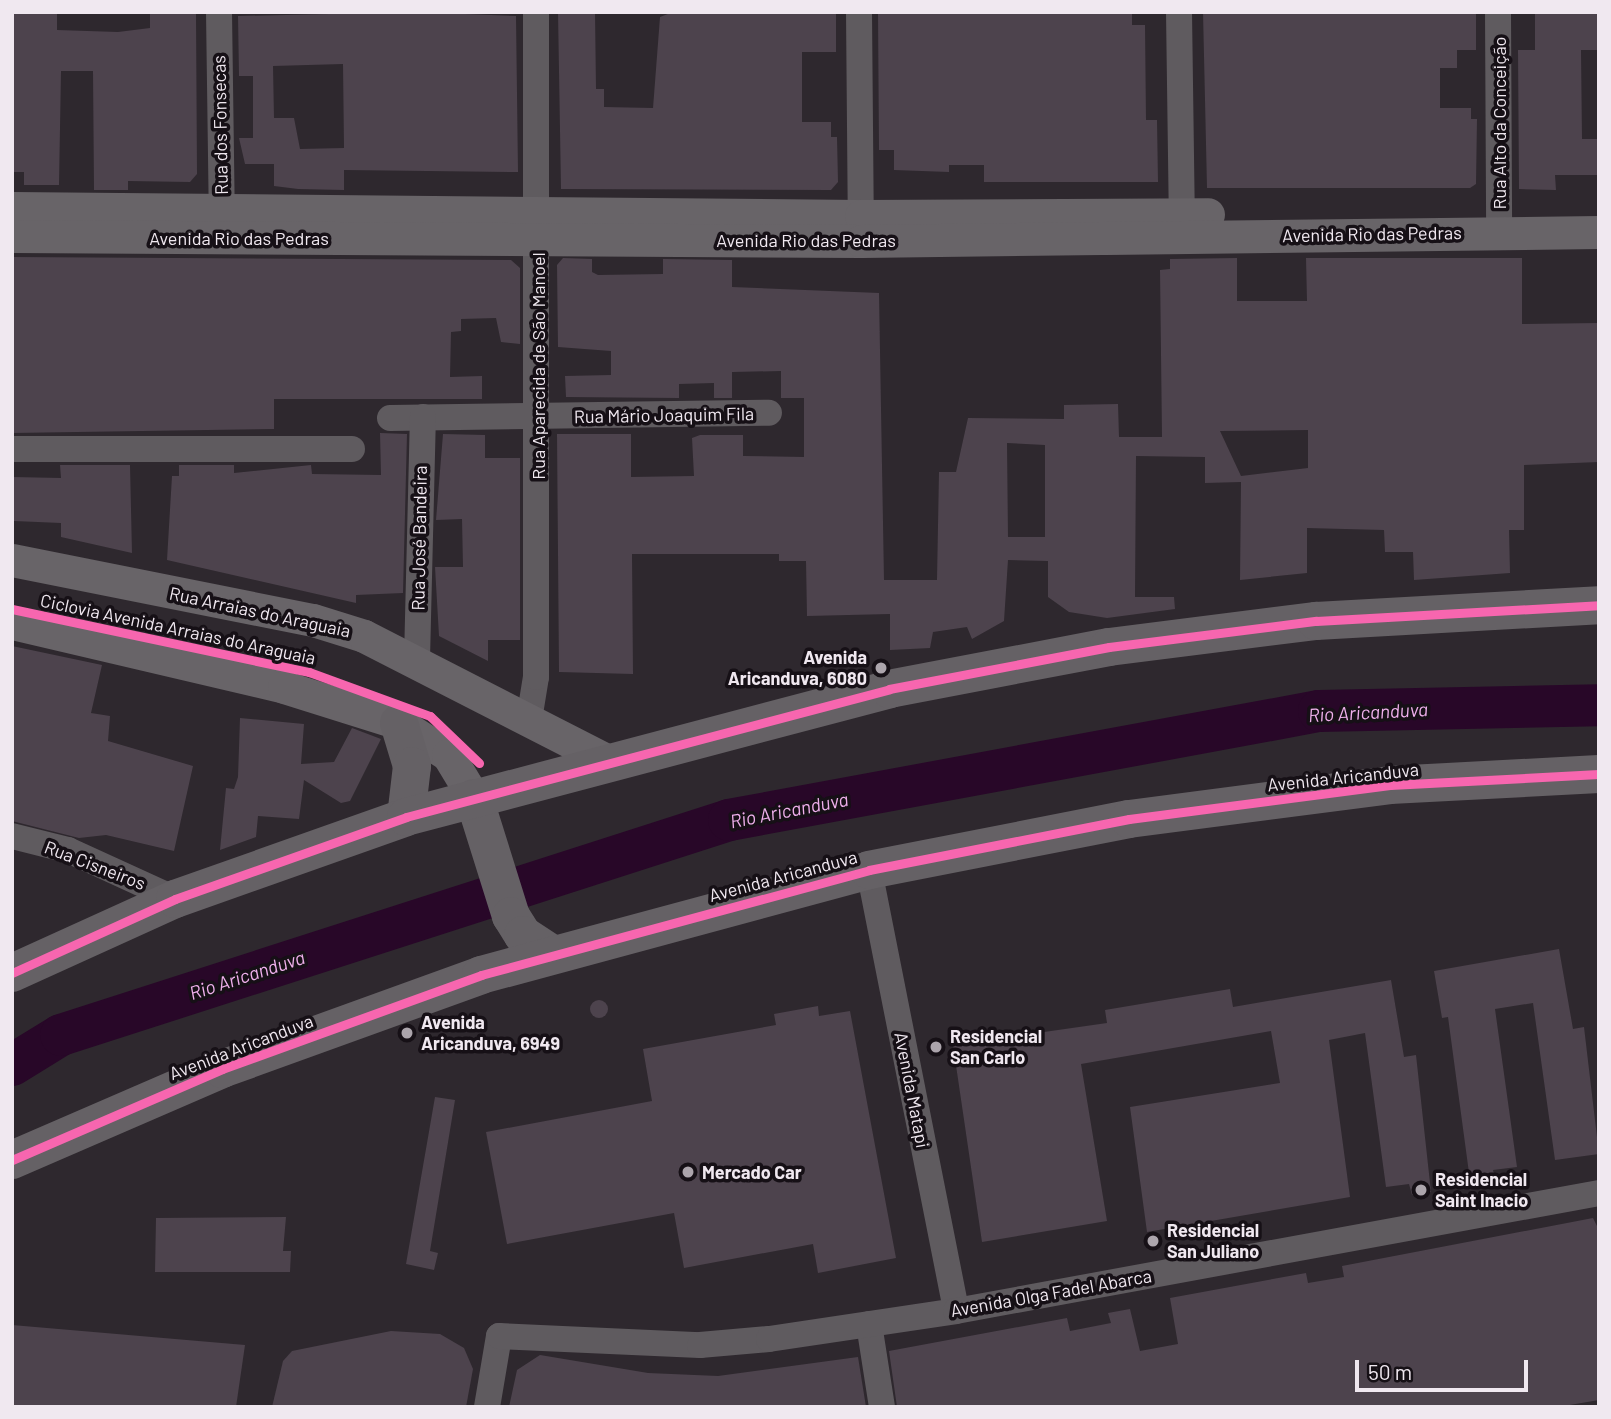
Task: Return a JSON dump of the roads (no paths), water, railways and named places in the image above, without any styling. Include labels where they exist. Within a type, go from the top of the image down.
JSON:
[{"type":"highway","points":[[12,973],[175,899],[406,817],[606,760],[889,689],[1109,647],[1316,621],[1599,606]]},
{"type":"highway","points":[[399,723],[412,766],[406,817]]},
{"type":"highway","name":"Avenida Aricanduva","points":[[12,1160],[222,1069],[552,954],[869,870],[1129,819],[1362,789],[1599,774]]},
{"type":"highway","points":[[474,798],[511,916],[523,935],[552,954]]},
{"type":"main road","name":"Avenida Rio das Pedras","points":[[12,208],[222,224]]},
{"type":"main road","name":"Avenida Rio das Pedras","points":[[1499,223],[1599,212]]},
{"type":"main road","name":"Avenida Rio das Pedras","points":[[12,236],[222,224],[861,229],[1499,223],[1599,232]]},
{"type":"main road","name":"Rua Arraias do Araguaia","points":[[12,560],[313,620],[417,659],[606,760]]},
{"type":"main road","points":[[12,623],[271,684],[399,723],[448,755],[474,798]]},
{"type":"street","name":"Rua dos Fonsecas","points":[[219,12],[222,224]]},
{"type":"street","name":"Rua Aparecida de São Manoel","points":[[529,720],[536,677],[536,12]]},
{"type":"street","points":[[859,12],[861,229]]},
{"type":"street","points":[[1179,12],[1182,225]]},
{"type":"street","name":"Rua Alto da Conceição","points":[[1498,12],[1499,223]]},
{"type":"street","name":"Rua Mário Joaquim Fila","points":[[390,418],[769,413]]},
{"type":"street","name":"Rua José Bandeira","points":[[417,659],[423,417]]},
{"type":"street","points":[[12,449],[352,449]]},
{"type":"street","name":"Rua Cisneiros","points":[[12,836],[68,850],[175,899]]},
{"type":"street","name":"Avenida Matapi","points":[[869,870],[956,1311]]},
{"type":"street","name":"Avenida Olga Fadel Abarca","points":[[487,1407],[499,1336],[700,1345],[869,1324],[956,1311],[1599,1193]]},
{"type":"street","points":[[869,1324],[882,1407]]},
{"type":"waterway","name":"Rio Aricanduva","points":[[12,1065],[61,1035],[729,820],[1319,711],[1599,705]]},
{"type":"place","name":"Avenida Aricanduva, 6080","points":[[881,668]]},
{"type":"place","name":"Avenida Aricanduva, 6949","points":[[407,1033]]},
{"type":"place","name":"Residencial San Carlo","points":[[936,1047]]},
{"type":"place","name":"Mercado Car","points":[[688,1172]]},
{"type":"place","name":"Residencial Saint Inacio","points":[[1421,1190]]},
{"type":"place","name":"Residencial San Juliano","points":[[1153,1241]]}]
